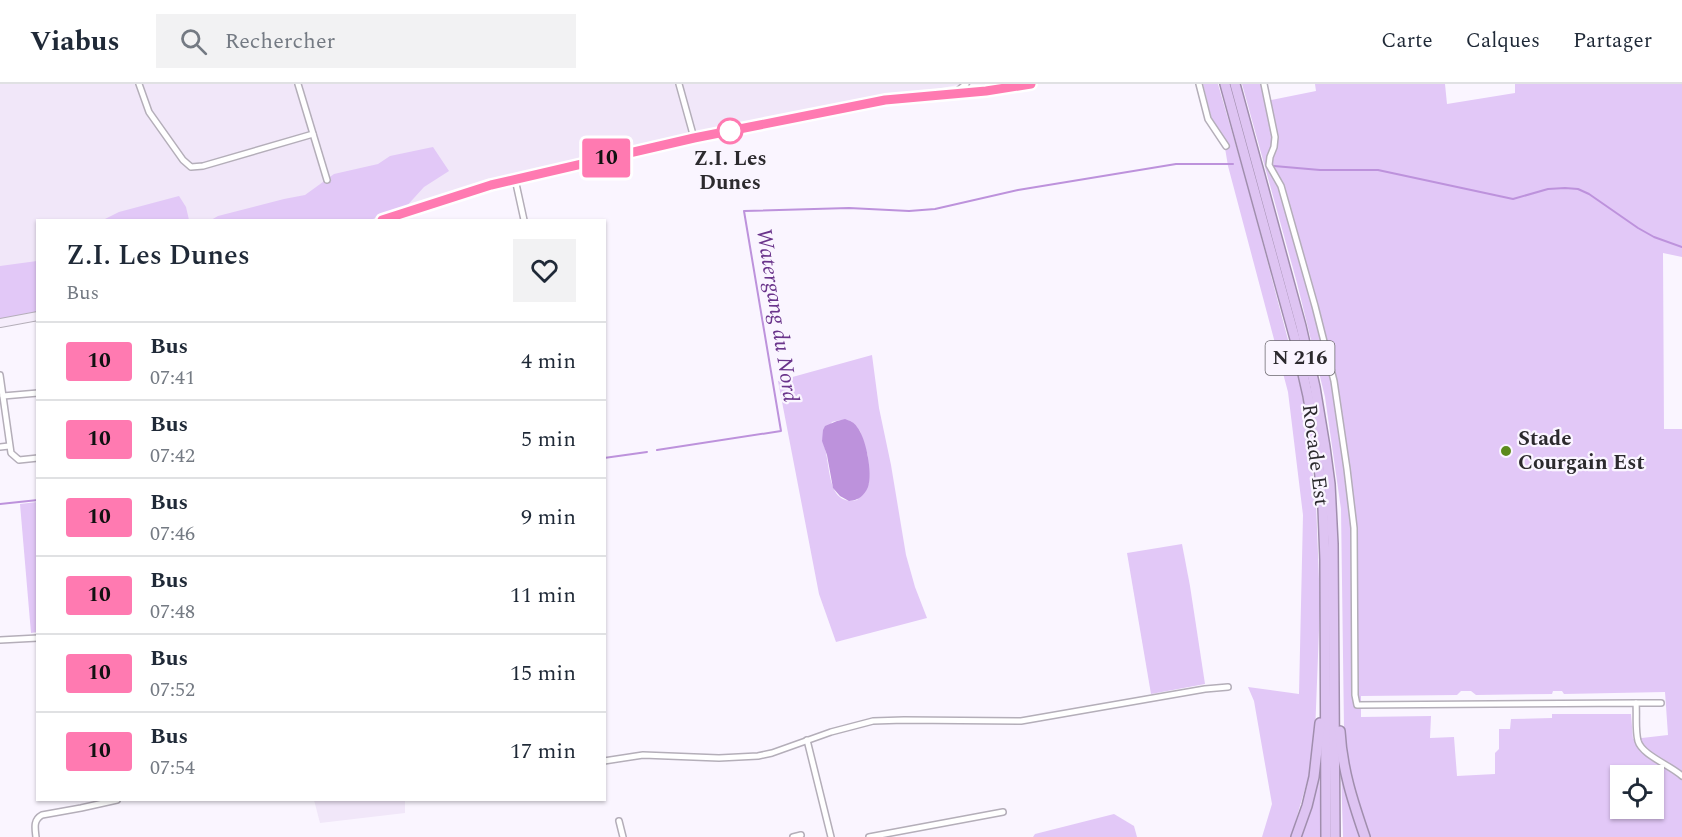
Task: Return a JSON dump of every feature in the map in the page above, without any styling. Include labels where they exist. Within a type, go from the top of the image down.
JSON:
[{"type":"highway","name":"Rocade Est","points":[[1226,84],[1289,316],[1310,409],[1319,465],[1323,515],[1326,837]]},
{"type":"highway","name":"Rocade Est","points":[[1235,84],[1305,338],[1322,423],[1330,483],[1333,532],[1335,837]]},
{"type":"highway","points":[[1296,837],[1309,798],[1317,756],[1325,640]]},
{"type":"highway","points":[[1334,703],[1339,717],[1341,749],[1348,785],[1365,837]]},
{"type":"main road","points":[[385,219],[466,192],[515,179],[694,138],[880,101],[970,93],[993,87],[1009,88],[1031,84]]},
{"type":"main road","points":[[0,323],[36,316]]},
{"type":"street","points":[[139,84],[151,115],[183,160],[191,167],[203,166],[313,134]]},
{"type":"street","points":[[298,84],[327,180]]},
{"type":"street","points":[[679,84],[694,138]]},
{"type":"street","points":[[952,94],[966,84]]},
{"type":"street","points":[[1199,84],[1208,119],[1226,146]]},
{"type":"street","points":[[1264,84],[1275,137],[1269,165],[1281,186],[1334,381],[1354,528],[1357,705],[1661,703]]},
{"type":"street","points":[[970,93],[977,90],[980,85],[993,87]]},
{"type":"street","points":[[515,179],[525,219]]},
{"type":"street","points":[[0,375],[11,453],[17,460],[36,458]]},
{"type":"street","points":[[3,396],[36,393]]},
{"type":"street","points":[[0,447],[9,446]]},
{"type":"street","points":[[0,639],[36,638]]},
{"type":"street","points":[[606,761],[642,755],[719,759],[753,756],[772,753],[843,729],[878,721],[1027,721],[1205,689],[1228,687]]},
{"type":"street","points":[[1636,703],[1640,745],[1646,753],[1682,776]]},
{"type":"street","points":[[807,740],[831,837]]},
{"type":"street","points":[[36,837],[35,822],[42,815],[113,801]]},
{"type":"street","points":[[869,837],[1003,812]]},
{"type":"street","points":[[619,821],[623,837]]},
{"type":"shaded area","points":[[0,84],[963,84],[652,142],[508,175],[366,219],[36,219],[36,305],[0,313]]},
{"type":"shaded area","points":[[1203,84],[1218,84],[1302,393],[1309,440],[1316,503],[1320,604],[1315,734],[1311,768],[1291,837],[1262,837],[1272,804],[1254,701],[1248,687],[1299,694],[1303,515],[1288,392],[1228,166],[1223,136],[1212,120]]},
{"type":"shaded area","name":"Stade Courgain Est","points":[[1242,84],[1261,84],[1266,101],[1316,91],[1315,84],[1445,84],[1447,104],[1515,93],[1515,84],[1682,84],[1682,257],[1663,253],[1664,429],[1682,429],[1682,837],[1343,837],[1341,769],[1348,760],[1344,728],[1341,509],[1325,397],[1297,283]],"holes":[[[1461,691],[1471,691],[1476,695],[1552,694],[1553,691],[1562,691],[1564,694],[1665,692],[1668,735],[1633,739],[1631,714],[1552,714],[1552,718],[1511,719],[1510,729],[1499,729],[1499,749],[1495,753],[1495,774],[1457,776],[1454,737],[1430,738],[1431,716],[1361,717],[1361,696],[1457,695]]]},
{"type":"shaded area","points":[[433,147],[449,171],[424,187],[404,209],[373,219],[213,219],[305,195],[334,174],[378,164],[390,156]]},
{"type":"shaded area","points":[[179,196],[186,207],[189,219],[105,219],[119,212]]},
{"type":"shaded area","points":[[36,261],[36,313],[0,319],[0,266]]},
{"type":"shaded area","points":[[872,355],[879,408],[906,555],[927,618],[836,642],[819,594],[778,381]],"holes":[[[845,420],[860,431],[868,456],[869,483],[857,500],[846,500],[834,489],[822,440],[832,422]]]},
{"type":"shaded area","points":[[845,419],[855,424],[860,432],[866,447],[870,474],[865,493],[858,499],[849,501],[833,488],[822,441],[825,426]]},
{"type":"shaded area","points":[[36,502],[36,632],[31,633],[20,504]]},
{"type":"shaded area","points":[[1182,544],[1205,684],[1151,694],[1127,553]]},
{"type":"shaded area","points":[[1319,761],[1321,837],[1299,837]]},
{"type":"shaded area","points":[[314,801],[405,801],[405,813],[320,823]]},
{"type":"shaded area","points":[[1114,814],[1134,826],[1137,837],[1033,837],[1035,834]]},
{"type":"waterway","name":"Watergang du Nord","points":[[657,450],[781,431],[744,211],[849,208],[909,211],[935,209],[1018,190],[1176,164],[1233,164]]},
{"type":"waterway","name":"Watergang du Nord","points":[[1274,166],[1320,170],[1378,170],[1513,199],[1548,189],[1578,189],[1654,237],[1682,247]]},
{"type":"waterway","name":"Watergang du Nord","points":[[606,458],[647,452]]},
{"type":"waterway","name":"Watergang du Nord","points":[[0,504],[36,500]]},
{"type":"bus line","name":"10","points":[[385,219],[491,185],[694,138],[885,100],[986,91],[1031,84]]},
{"type":"place","name":"Z.I. Les Dunes","points":[[730,131]]},
{"type":"place","name":"Stade Courgain Est","points":[[1506,451]]}]
